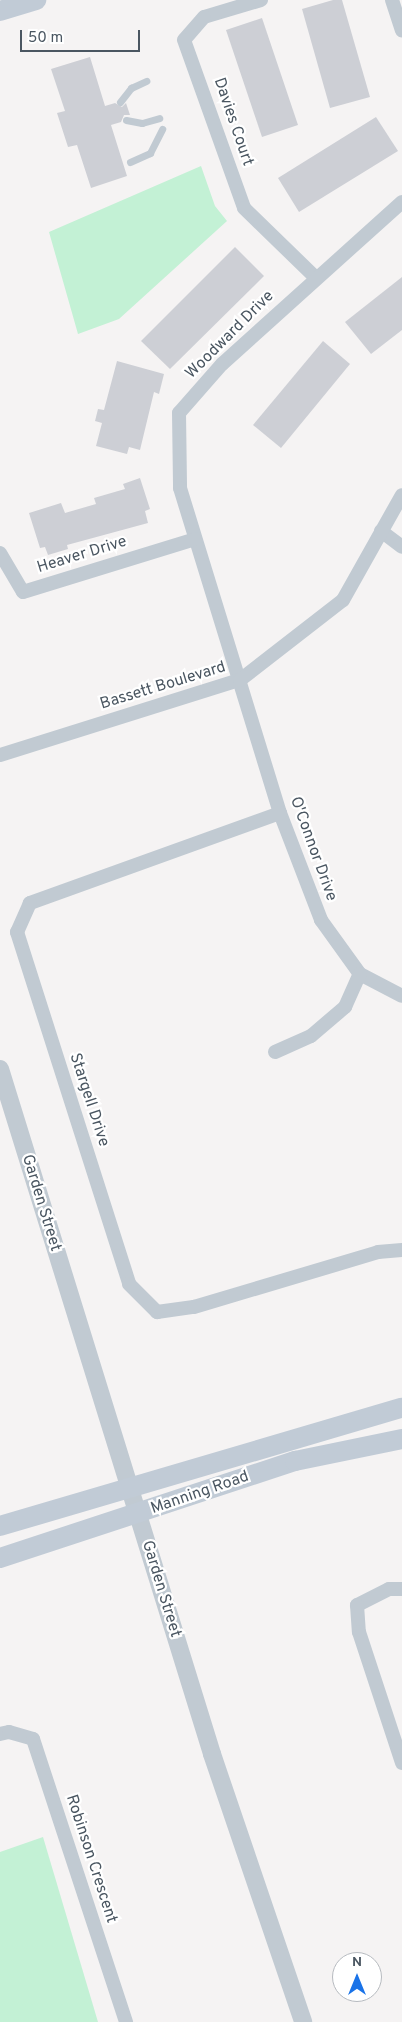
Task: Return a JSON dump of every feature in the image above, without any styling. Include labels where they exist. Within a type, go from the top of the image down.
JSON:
[{"type":"main road","points":[[0,11],[36,0]]},
{"type":"main road","name":"Manning Road","points":[[0,1526],[402,1408]]},
{"type":"main road","name":"Manning Road","points":[[0,1558],[295,1461],[402,1439]]},
{"type":"street","name":"Davies Court","points":[[261,0],[204,17],[184,40],[244,208],[315,277]]},
{"type":"street","points":[[392,0],[402,30]]},
{"type":"street","name":"Woodward Drive","points":[[240,680],[180,488],[179,413],[222,364],[315,277],[402,202]]},
{"type":"street","name":"Bassett Boulevard","points":[[0,755],[240,680],[343,600],[402,495]]},
{"type":"street","points":[[381,531],[402,547]]},
{"type":"street","name":"Heaver Drive","points":[[0,553],[23,592],[195,539]]},
{"type":"street","name":"O'Connor Drive","points":[[240,680],[280,813],[321,920],[360,974],[402,996]]},
{"type":"street","name":"Stargell Drive","points":[[280,813],[30,903],[17,932],[129,1284],[157,1312],[194,1307],[378,1252],[402,1250]]},
{"type":"street","points":[[275,1052],[311,1036],[345,1008],[360,974]]},
{"type":"street","name":"Garden Street","points":[[0,1068],[136,1514],[212,1754],[303,2022]]},
{"type":"street","points":[[402,1589],[388,1589],[357,1605],[358,1632],[402,1763]]},
{"type":"street","name":"Robinson Crescent","points":[[0,1734],[9,1732],[33,1739],[126,2022]]},
{"type":"lane","points":[[120,102],[131,88],[146,81]]},
{"type":"lane","points":[[126,120],[142,123],[159,118]]},
{"type":"lane","points":[[130,162],[150,153],[162,129]]},
{"type":"green space","points":[[201,166],[215,206],[227,221],[119,319],[78,334],[49,232]]},
{"type":"green space","points":[[43,1837],[98,2022],[0,2022],[0,1852]]},
{"type":"building","points":[[333,0],[342,0],[370,97],[330,108],[302,9]]},
{"type":"building","points":[[262,18],[298,125],[262,137],[226,30]]},
{"type":"building","points":[[90,57],[105,106],[115,103],[122,107],[126,103],[130,115],[124,115],[121,122],[111,125],[127,176],[91,188],[77,145],[68,147],[57,113],[65,111],[51,69]]},
{"type":"building","points":[[376,117],[398,151],[299,212],[278,178]]},
{"type":"building","points":[[235,247],[264,276],[170,369],[141,341]]},
{"type":"building","points":[[402,277],[402,330],[371,354],[345,322]]},
{"type":"building","points":[[323,341],[350,364],[281,448],[253,425]]},
{"type":"building","points":[[117,361],[164,374],[159,394],[154,392],[140,450],[129,447],[127,454],[96,446],[102,423],[95,421],[98,409],[104,410]]},
{"type":"building","points":[[140,478],[150,509],[145,511],[148,523],[67,545],[68,549],[48,555],[45,547],[40,548],[29,513],[61,503],[65,513],[96,504],[94,498],[125,489],[123,484]]}]
